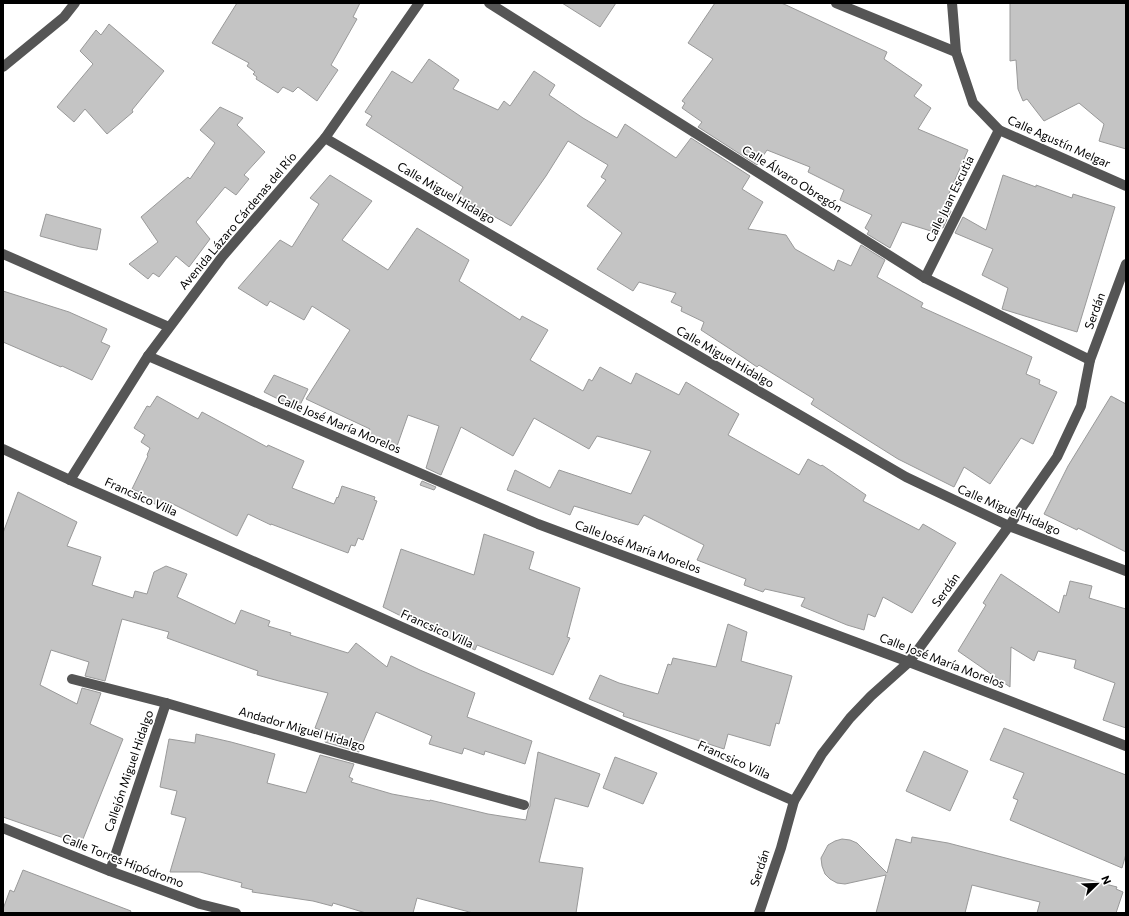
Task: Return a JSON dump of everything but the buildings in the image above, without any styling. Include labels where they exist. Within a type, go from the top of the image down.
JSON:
[{"type":"street","points":[[3,67],[64,17],[75,3]]},
{"type":"street","name":"Avenida Lázaro Cárdenas del Río","points":[[70,480],[148,356],[169,327],[222,257],[325,138],[419,3]]},
{"type":"street","name":"Calle Álvaro Obregón","points":[[489,3],[925,278],[1090,360]]},
{"type":"street","points":[[836,3],[956,52],[952,3]]},
{"type":"street","name":"Calle Agustín Melgar","points":[[956,52],[973,103],[999,130],[1126,186]]},
{"type":"street","name":"Calle Juan Escutia","points":[[925,278],[999,130]]},
{"type":"street","name":"Calle Miguel Hidalgo","points":[[325,138],[906,477],[1009,526],[1126,571]]},
{"type":"street","points":[[3,254],[169,327]]},
{"type":"street","name":"Serdán","points":[[759,913],[781,848],[794,801],[822,754],[850,718],[871,696],[909,662],[1009,526],[1057,457],[1080,406],[1090,360],[1126,264]]},
{"type":"street","name":"Calle José María Morelos","points":[[148,356],[538,524],[909,662],[1126,746]]},
{"type":"street","name":"Francsico Villa","points":[[3,449],[794,801]]},
{"type":"street","name":"Andador Miguel Hidalgo","points":[[72,679],[166,703],[524,805]]},
{"type":"street","name":"Callejón Miguel Hidalgo","points":[[110,871],[166,703]]},
{"type":"street","name":"Calle Torres Hipódromo","points":[[3,828],[199,909],[236,913]]}]
